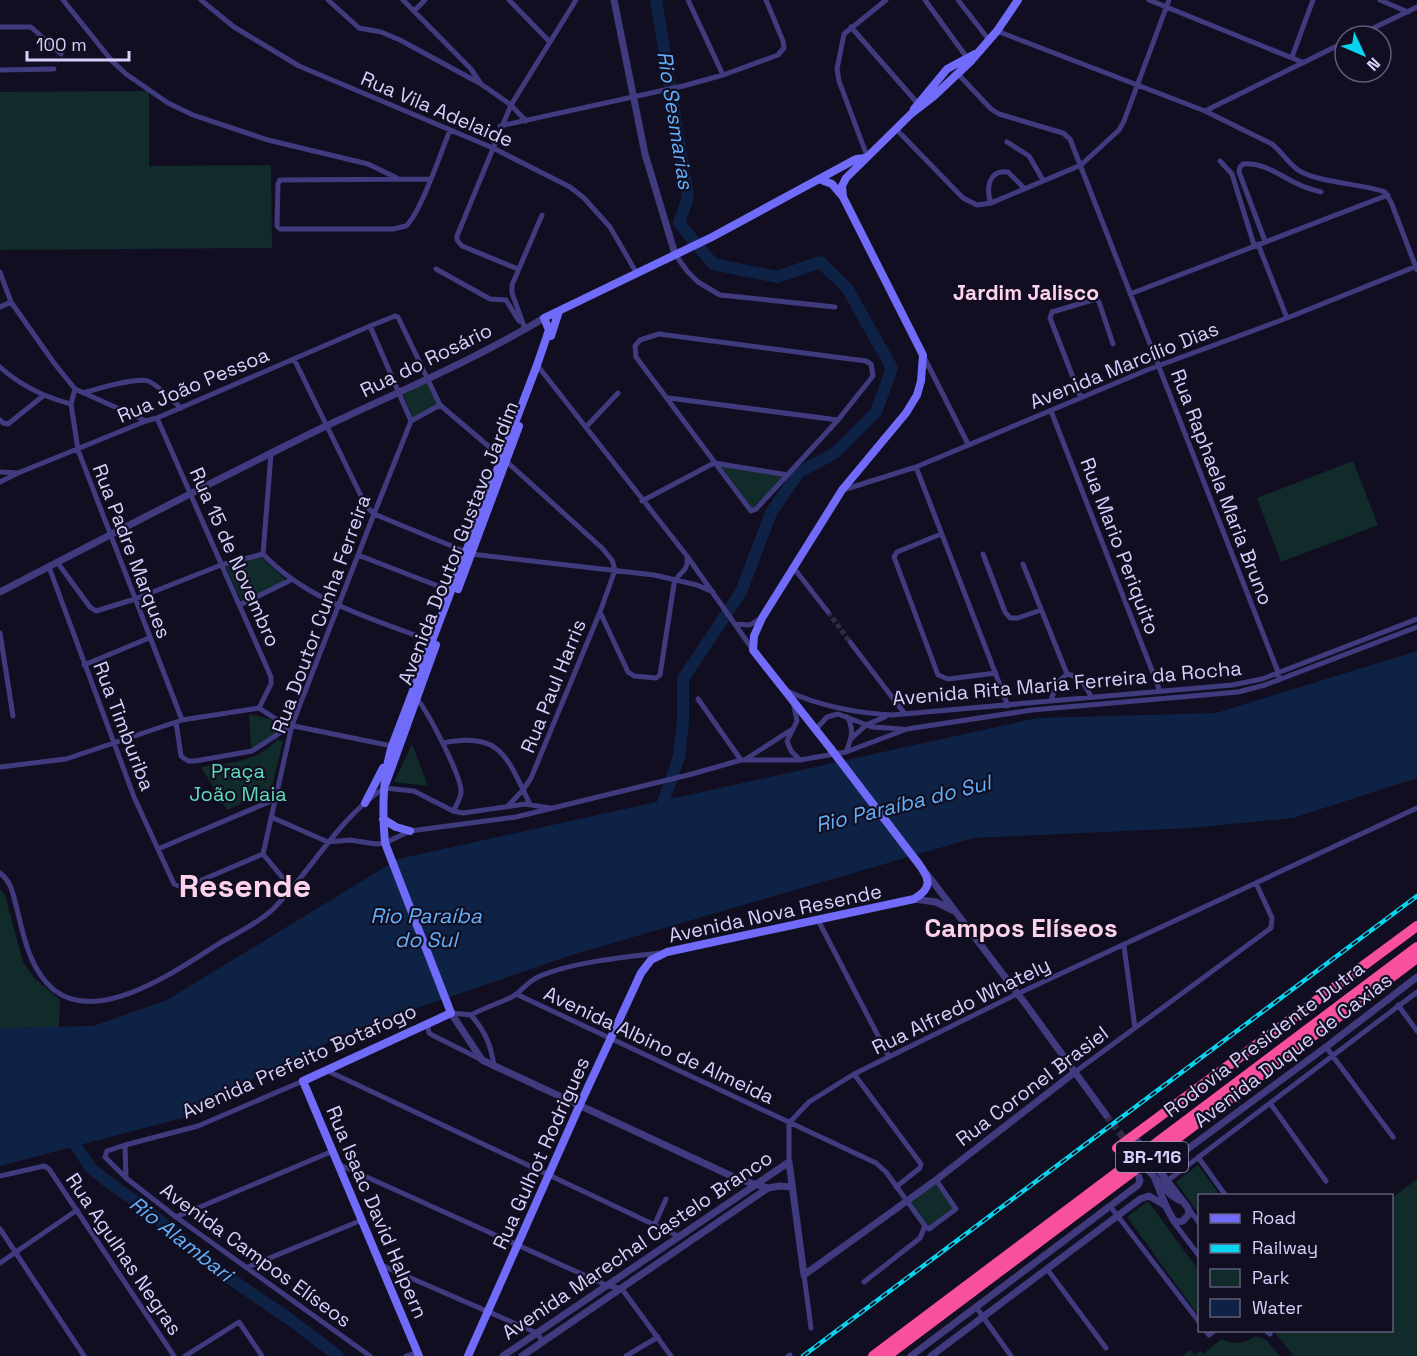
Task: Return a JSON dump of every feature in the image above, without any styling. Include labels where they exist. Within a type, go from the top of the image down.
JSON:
[{"type":"highway","points":[[1117,1148],[1417,926]]},
{"type":"highway","points":[[1372,980],[1394,944]]},
{"type":"highway","name":"Rodovia Presidente Dutra","points":[[887,1356],[903,1338],[1417,947]]},
{"type":"highway","name":"Rodovia Presidente Dutra","points":[[871,1356],[903,1338],[1417,958]]},
{"type":"highway","points":[[894,1356],[903,1338]]},
{"type":"main road","points":[[843,197],[842,186],[846,178],[912,113],[947,69],[977,54],[997,31],[1018,0]]},
{"type":"main road","points":[[919,105],[957,75],[968,60]]},
{"type":"main road","points":[[947,69],[951,74],[957,75]]},
{"type":"main road","name":"Rua do Rosário","points":[[544,318],[712,237],[856,159],[866,157]]},
{"type":"main road","points":[[819,179],[832,183],[843,197],[923,355],[921,381],[917,394],[906,413],[842,490],[793,567],[762,618],[754,636],[753,650],[925,872],[927,888],[914,899]]},
{"type":"main road","name":"Avenida Doutor Gustavo Jardim","points":[[451,1013],[386,843],[383,819],[388,759],[435,642],[559,311]]},
{"type":"main road","name":"Avenida Doutor Gustavo Jardim","points":[[539,366],[549,330],[544,318]]},
{"type":"main road","name":"Avenida Doutor Gustavo Jardim","points":[[435,642],[451,591],[468,553]]},
{"type":"main road","name":"Avenida Doutor Gustavo Jardim","points":[[384,787],[414,696]]},
{"type":"main road","points":[[365,803],[388,759]]},
{"type":"main road","points":[[383,819],[396,827],[410,831]]},
{"type":"main road","name":"Avenida Nova Resende","points":[[646,965],[667,952],[914,899]]},
{"type":"main road","name":"Rua Gulhot Rodrigues","points":[[468,1356],[580,1104],[646,965]]},
{"type":"main road","name":"Avenida Prefeito Botafogo","points":[[303,1081],[451,1013]]},
{"type":"main road","name":"Rua Isaac David Halpern","points":[[303,1081],[419,1354]]},
{"type":"street","points":[[63,0],[112,61],[126,74],[168,103],[193,115],[268,140],[368,164],[398,178]]},
{"type":"street","name":"Rua Vila Adelaide","points":[[201,0],[234,27],[299,66],[494,148],[552,176],[584,198],[610,227],[636,272]]},
{"type":"street","points":[[328,0],[359,28],[381,32],[400,40],[481,84],[511,105],[526,121]]},
{"type":"street","points":[[403,0],[471,69],[481,84]]},
{"type":"street","points":[[414,12],[425,0]]},
{"type":"street","points":[[509,0],[550,42]]},
{"type":"street","points":[[518,269],[462,246],[457,240],[494,148],[500,126],[576,0]]},
{"type":"street","points":[[614,0],[645,154],[687,271],[698,282],[720,295],[835,308]]},
{"type":"street","points":[[688,0],[723,75]]},
{"type":"street","points":[[500,126],[683,86],[723,75],[782,52],[783,41],[766,0]]},
{"type":"street","points":[[866,157],[837,75],[842,39],[851,27],[886,0]]},
{"type":"street","points":[[925,0],[968,60]]},
{"type":"street","points":[[958,0],[989,40]]},
{"type":"street","points":[[1149,0],[1302,62]]},
{"type":"street","points":[[896,129],[963,198],[977,205],[991,203],[1081,165],[1119,130],[1124,121],[1169,0]]},
{"type":"street","points":[[1292,57],[1313,0]]},
{"type":"street","points":[[1380,0],[1408,12]]},
{"type":"street","points":[[1382,24],[1417,8]]},
{"type":"street","points":[[0,27],[31,27],[61,54]]},
{"type":"street","points":[[851,27],[919,105]]},
{"type":"street","points":[[997,31],[1205,111],[1272,144],[1299,171],[1382,191],[1388,195],[1417,268]]},
{"type":"street","points":[[1205,111],[1333,48]]},
{"type":"street","points":[[0,70],[54,69]]},
{"type":"street","name":"Rua Raphaela Maria Bruno","points":[[957,75],[999,114],[1062,133],[1070,139],[1278,672],[1279,680]]},
{"type":"street","points":[[430,179],[280,180],[278,184],[278,226],[280,229],[393,229],[406,226],[430,179],[450,130]]},
{"type":"street","points":[[1007,142],[1029,156],[1043,180]]},
{"type":"street","points":[[1220,161],[1232,174],[1256,244],[1287,318]]},
{"type":"street","points":[[1265,241],[1239,172],[1240,167],[1248,164],[1264,167],[1281,174],[1294,183],[1321,192]]},
{"type":"street","points":[[991,203],[987,193],[988,184],[999,172],[1008,172],[1024,188]]},
{"type":"street","points":[[1130,294],[1388,195]]},
{"type":"street","points":[[523,327],[512,289],[518,269],[542,215]]},
{"type":"street","name":"Avenida Marcílio Dias","points":[[842,490],[916,467],[1159,366],[1417,268]]},
{"type":"street","points":[[436,269],[490,299],[506,300],[523,327]]},
{"type":"street","points":[[0,272],[11,302],[75,389],[146,421]]},
{"type":"street","points":[[1081,398],[1050,318],[1052,312],[1096,299],[1113,344]]},
{"type":"street","points":[[0,307],[11,302]]},
{"type":"street","name":"Rua João Pessoa","points":[[0,472],[18,473],[78,450],[395,316],[399,317],[428,379]]},
{"type":"street","name":"Rua do Rosário","points":[[0,592],[112,536],[191,493],[428,379],[523,327],[544,318]]},
{"type":"street","points":[[370,326],[411,421],[440,405]]},
{"type":"street","points":[[659,333],[866,360],[871,364],[873,376],[838,420],[756,510],[751,511],[748,510],[669,398],[638,360],[635,352],[635,346],[640,340],[659,333]]},
{"type":"street","points":[[923,355],[968,444]]},
{"type":"street","points":[[294,359],[366,506],[374,514],[468,553],[676,579],[697,585],[714,594]]},
{"type":"street","points":[[539,366],[687,556],[753,650]]},
{"type":"street","points":[[0,367],[15,381],[43,396],[71,404]]},
{"type":"street","points":[[428,379],[440,405],[504,459],[602,548],[612,560],[615,570]]},
{"type":"street","points":[[83,393],[114,384],[145,380],[181,408]]},
{"type":"street","name":"Rua Padre Marques","points":[[75,389],[71,404],[78,450],[112,536],[179,721],[181,754],[185,760],[195,761],[252,751],[292,725]]},
{"type":"street","points":[[586,427],[618,393]]},
{"type":"street","points":[[0,420],[8,424],[43,396]]},
{"type":"street","points":[[669,398],[838,420]]},
{"type":"street","name":"Rua Mario Periquito","points":[[1051,411],[1160,691]]},
{"type":"street","name":"Rua 15 de Novembro","points":[[157,418],[272,681],[259,708]]},
{"type":"street","name":"Rua Doutor Cunha Ferreira","points":[[263,854],[292,725],[411,421]]},
{"type":"street","points":[[263,554],[271,454]]},
{"type":"street","points":[[642,501],[714,463],[788,475]]},
{"type":"street","points":[[916,467],[1008,705],[1008,714]]},
{"type":"street","points":[[0,482],[18,473]]},
{"type":"street","points":[[940,534],[897,552],[894,557],[939,675],[948,679],[996,673]]},
{"type":"street","points":[[57,562],[92,610],[100,610],[135,599],[221,565],[263,554]]},
{"type":"street","points":[[263,554],[291,580],[339,605],[435,642]]},
{"type":"street","points":[[983,554],[1005,612],[1010,618],[1018,618],[1041,610]]},
{"type":"street","points":[[358,555],[451,591]]},
{"type":"street","points":[[600,612],[628,672],[634,676],[656,678],[660,675],[676,579],[685,570],[687,556]]},
{"type":"street","points":[[1023,564],[1066,674]]},
{"type":"street","name":"Rua Timburiba","points":[[49,567],[134,797],[174,884],[183,888],[263,854]]},
{"type":"street","points":[[793,567],[828,612]]},
{"type":"street","name":"Rua Paul Harris","points":[[508,806],[524,790],[531,778],[600,612],[615,570]]},
{"type":"street","points":[[240,605],[291,580]]},
{"type":"street","points":[[734,622],[750,625],[762,618]]},
{"type":"street","name":"Avenida Rita Maria Ferreira da Rocha","points":[[784,690],[800,697],[851,711],[892,715],[1232,685],[1262,679],[1417,620]]},
{"type":"street","name":"Avenida Rita Maria Ferreira da Rocha","points":[[743,760],[800,760],[846,752],[907,729],[1008,714],[1238,692],[1279,680],[1417,627]]},
{"type":"street","points":[[0,633],[13,716]]},
{"type":"street","points":[[84,665],[149,638]]},
{"type":"street","points":[[850,642],[905,714]]},
{"type":"street","points":[[1066,674],[1075,676],[1083,682],[1091,697]]},
{"type":"street","points":[[1051,700],[1058,682],[1066,674]]},
{"type":"street","points":[[414,696],[443,743],[461,789],[453,811]]},
{"type":"street","points":[[698,699],[743,760]]},
{"type":"street","points":[[792,699],[798,717],[787,741],[791,751],[800,760]]},
{"type":"street","points":[[0,767],[66,759],[179,721],[259,708],[279,721],[292,725],[392,746]]},
{"type":"street","points":[[816,729],[832,714],[846,715],[866,725],[883,729],[907,729]]},
{"type":"street","points":[[846,715],[852,728],[852,738],[846,752]]},
{"type":"street","points":[[852,738],[878,718],[892,715]]},
{"type":"street","points":[[271,817],[328,842],[350,840],[376,844],[386,843],[410,831],[516,817],[655,784],[743,760],[794,728]]},
{"type":"street","points":[[443,743],[478,740],[491,745],[508,759],[530,804]]},
{"type":"street","points":[[0,873],[10,884],[26,946],[44,981],[64,996],[87,1002],[98,1001],[142,989],[163,979],[267,914],[292,889],[328,842],[365,803],[384,787],[414,791],[453,811],[463,813],[530,804],[552,808]]},
{"type":"street","points":[[158,849],[276,799]]},
{"type":"street","points":[[515,805],[518,811],[516,817]]},
{"type":"street","name":"Rua Alfredo Whately","points":[[789,1123],[809,1102],[854,1074],[1017,994],[1417,808]]},
{"type":"street","points":[[263,854],[292,889]]},
{"type":"street","points":[[925,872],[1106,1115]]},
{"type":"street","name":"Rua Coronel Brasiel","points":[[804,1275],[936,1180],[1075,1072],[1271,928],[1272,918],[1256,883]]},
{"type":"street","points":[[914,899],[936,902],[954,910]]},
{"type":"street","points":[[818,920],[889,1057]]},
{"type":"street","points":[[1124,946],[1135,1028]]},
{"type":"street","points":[[451,1013],[471,1015],[516,994],[526,983],[555,971],[622,957],[667,952]]},
{"type":"street","name":"Avenida Duque de Caxias","points":[[1417,977],[1326,1047],[1157,1168],[1167,1181],[1417,992]]},
{"type":"street","name":"Avenida Albino de Almeida","points":[[516,994],[876,1163],[886,1172],[925,1226]]},
{"type":"street","points":[[1398,1005],[1417,1031]]},
{"type":"street","points":[[1285,1014],[1288,1017],[1304,1010]]},
{"type":"street","points":[[451,1013],[482,1060]]},
{"type":"street","points":[[471,1015],[489,1042],[494,1066]]},
{"type":"street","points":[[428,1023],[429,1033],[441,1041],[738,1179],[768,1188]]},
{"type":"street","points":[[1326,1047],[1393,1137]]},
{"type":"street","points":[[328,1071],[678,1236]]},
{"type":"street","points":[[854,1074],[921,1164],[920,1168],[896,1187]]},
{"type":"street","name":"Avenida Prefeito Botafogo","points":[[125,1146],[198,1126],[303,1081]]},
{"type":"street","points":[[1270,1103],[1326,1181]]},
{"type":"street","points":[[789,1123],[789,1162],[811,1328]]},
{"type":"street","points":[[1133,1136],[1142,1147]]},
{"type":"street","points":[[125,1146],[126,1178]]},
{"type":"street","name":"Avenida Campos Elíseos","points":[[125,1146],[106,1152],[104,1155],[126,1178],[176,1217],[370,1356]]},
{"type":"street","points":[[1117,1148],[1126,1159]]},
{"type":"street","points":[[176,1217],[333,1151]]},
{"type":"street","points":[[1198,1157],[1225,1194]]},
{"type":"street","name":"Avenida Marechal Castelo Branco","points":[[503,1356],[789,1162]]},
{"type":"street","points":[[338,1164],[606,1285],[622,1289],[658,1336],[670,1356]]},
{"type":"street","name":"Rua Agulhas Negras","points":[[0,1176],[44,1166],[49,1169],[174,1356]]},
{"type":"street","points":[[1147,1169],[1171,1195],[1186,1204],[1189,1214],[1183,1221],[1176,1222],[1169,1217]]},
{"type":"street","points":[[915,1355],[1138,1185],[1139,1177]]},
{"type":"street","points":[[1155,1179],[1169,1217],[1198,1254]]},
{"type":"street","points":[[864,1282],[920,1238],[925,1226],[931,1228],[956,1209],[936,1180]]},
{"type":"street","points":[[1167,1181],[1198,1221]]},
{"type":"street","name":"Avenida Marechal Castelo Branco","points":[[522,1356],[768,1188],[792,1187]]},
{"type":"street","points":[[931,1356],[1140,1199],[1153,1197],[1166,1206]]},
{"type":"street","points":[[654,1226],[666,1199]]},
{"type":"street","points":[[1110,1206],[1198,1320]]},
{"type":"street","points":[[0,1263],[77,1210]]},
{"type":"street","points":[[248,1267],[362,1220]]},
{"type":"street","points":[[0,1229],[84,1356]]},
{"type":"street","points":[[381,1265],[537,1333],[543,1342]]},
{"type":"street","points":[[1047,1269],[1106,1348]]},
{"type":"street","points":[[976,1307],[1011,1356]]},
{"type":"street","points":[[185,1356],[239,1322],[262,1356]]},
{"type":"street","points":[[626,1356],[658,1336]]},
{"type":"street","points":[[406,1356],[419,1354]]},
{"type":"green space","points":[[149,91],[149,166],[271,165],[272,248],[0,250],[0,92]]},
{"type":"green space","points":[[427,382],[439,405],[413,419],[403,395]]},
{"type":"green space","points":[[1353,461],[1378,525],[1281,562],[1257,498]]},
{"type":"green space","points":[[721,466],[785,476],[752,509]]},
{"type":"green space","points":[[261,557],[286,580],[242,602],[226,567]]},
{"type":"green space","points":[[249,714],[274,720],[278,727],[267,741],[251,748]]},
{"type":"green space","name":"Praça João Maia","points":[[277,740],[283,741],[272,787],[265,793],[227,810],[201,767],[252,757]]},
{"type":"green space","points":[[412,744],[428,786],[394,782]]},
{"type":"green space","points":[[0,889],[5,895],[23,962],[34,978],[60,1000],[59,1027],[0,1028]]},
{"type":"green space","points":[[1198,1165],[1219,1194],[1198,1194],[1198,1213],[1176,1182]]},
{"type":"green space","points":[[1417,1179],[1417,1356],[1294,1356],[1276,1332],[1393,1332],[1393,1197]]},
{"type":"green space","points":[[935,1184],[954,1209],[929,1228],[909,1202]]},
{"type":"green space","points":[[1148,1201],[1198,1270],[1198,1315],[1127,1217]]},
{"type":"green space","points":[[1256,1336],[1266,1340],[1280,1356],[1182,1356],[1190,1350],[1195,1355],[1200,1351],[1203,1354],[1222,1339],[1239,1343]]},
{"type":"water","name":"Rio Paraíba do Sul","points":[[1417,651],[1417,778],[1293,818],[1191,828],[974,838],[578,953],[359,1028],[259,1075],[201,1113],[0,1166],[0,1028],[93,1026],[167,1000],[398,859],[1037,718],[1216,713]]},
{"type":"waterway","name":"Rio Sesmarias","points":[[656,0],[688,197],[679,223],[713,264],[777,277],[820,262],[847,288],[892,368],[876,412],[835,453],[799,472],[771,513],[741,592],[683,679],[683,723],[679,757],[659,814]]},
{"type":"waterway","name":"Rio Alambari","points":[[67,1133],[91,1168],[147,1210],[219,1271],[338,1356]]},
{"type":"tunnel","points":[[828,612],[850,642]]},
{"type":"tunnel","points":[[1106,1115],[1139,1158]]},
{"type":"railway","points":[[803,1356],[1417,896]]},
{"type":"district","name":"Jardim Jalisco","points":[[1026,293]]},
{"type":"district","name":"Resende","points":[[245,886]]},
{"type":"district","name":"Campos Elíseos","points":[[1021,928]]}]
